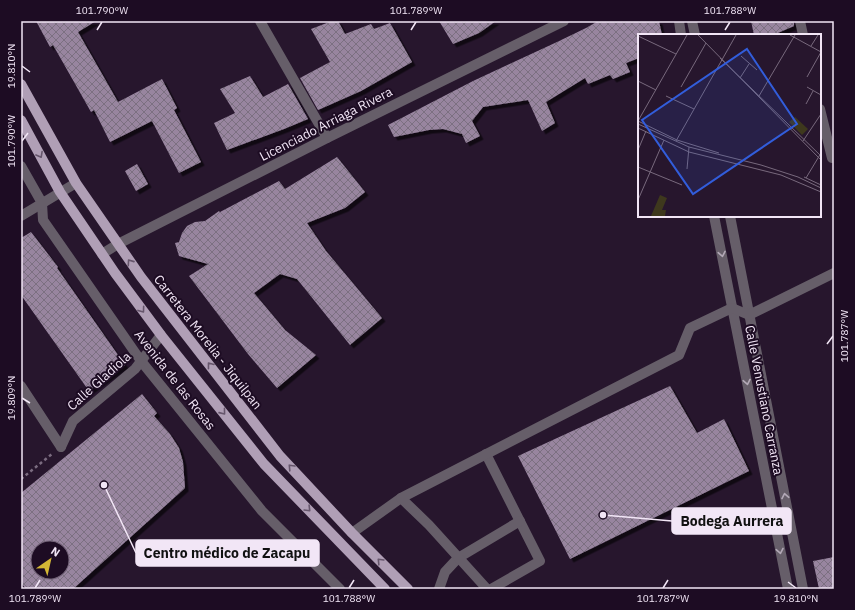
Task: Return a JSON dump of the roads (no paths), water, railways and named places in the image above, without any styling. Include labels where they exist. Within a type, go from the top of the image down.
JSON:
[{"type":"main road","name":"Carretera Morelia - Jiquilpan","points":[[21,84],[76,183],[141,277],[280,456],[352,533],[408,589]]},
{"type":"main road","points":[[21,120],[60,192],[102,254],[161,335],[264,464],[385,589]]},
{"type":"street","points":[[260,21],[327,138]]},
{"type":"street","name":"Licenciado Arriaga Rivera","points":[[102,254],[118,244],[327,138],[564,21]]},
{"type":"street","points":[[679,21],[681,34]]},
{"type":"street","points":[[692,21],[694,34]]},
{"type":"street","points":[[800,21],[803,34]]},
{"type":"street","points":[[821,113],[832,158]]},
{"type":"street","name":"Avenida de las Rosas","points":[[21,166],[42,203],[43,220],[141,361],[262,511],[340,589]]},
{"type":"street","points":[[21,216],[76,183]]},
{"type":"street","name":"Calle Venustiano Carranza","points":[[714,217],[788,589]]},
{"type":"street","name":"Calle Venustiano Carranza","points":[[730,217],[803,589]]},
{"type":"street","points":[[352,533],[401,498],[679,355],[690,328],[732,308],[749,315],[834,273]]},
{"type":"street","name":"Calle Gladiola","points":[[21,386],[61,447],[73,422],[135,369],[161,335]]},
{"type":"street","points":[[486,454],[540,560],[491,589]]},
{"type":"street","points":[[401,498],[429,525],[487,589]]},
{"type":"street","points":[[439,589],[445,572],[458,558],[520,521]]},
{"type":"place","name":"Centro médico de Zacapu","points":[[104,485]]},
{"type":"place","name":"Bodega Aurrera","points":[[603,515]]}]
